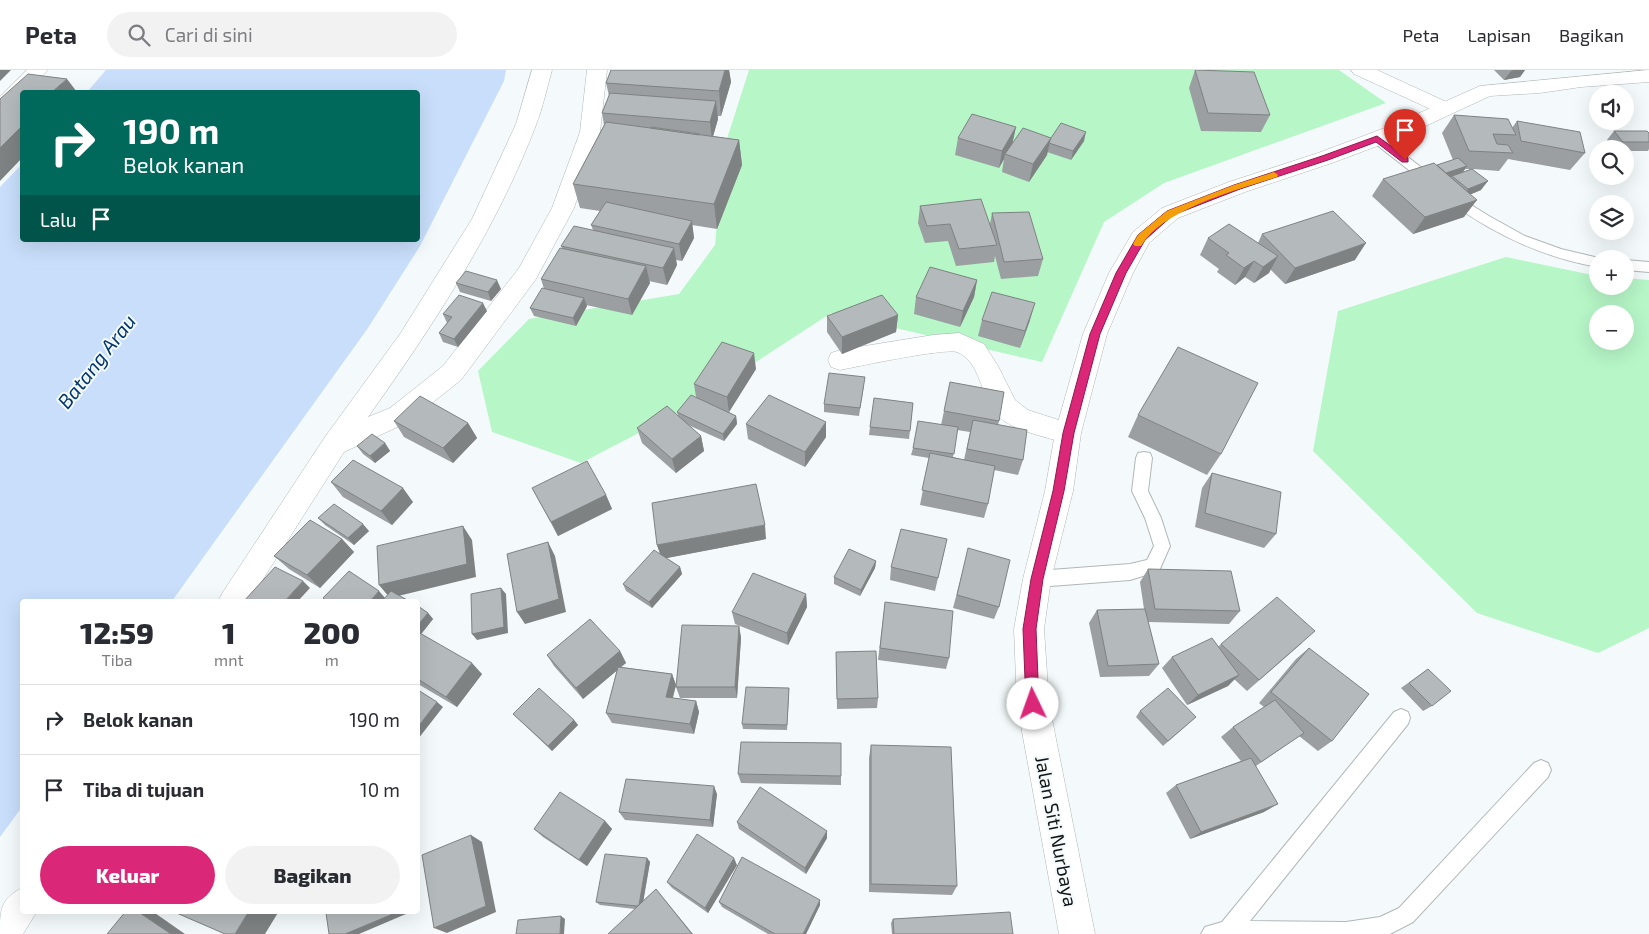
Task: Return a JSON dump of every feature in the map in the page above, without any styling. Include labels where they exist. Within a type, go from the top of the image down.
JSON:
[{"type":"street","points":[[0,108],[38,70]]},
{"type":"street","points":[[234,599],[334,445],[409,341],[483,220],[526,124],[542,70]]},
{"type":"street","points":[[334,445],[399,415],[452,373],[528,273],[563,208],[590,132],[597,70]]},
{"type":"street","points":[[1360,70],[1444,108]]},
{"type":"street","name":"Jalan Siti Nurbaya","points":[[1077,934],[1033,704],[1029,629],[1037,579],[1058,491],[1068,433],[1095,334],[1121,273],[1142,238],[1170,213],[1237,187],[1325,158],[1377,138],[1487,90],[1540,87],[1581,81],[1649,76]]},
{"type":"street","points":[[840,360],[933,344],[959,342],[975,351],[989,373],[1005,407],[1019,418],[1068,433]]},
{"type":"street","points":[[2,934],[20,909]]},
{"type":"lane","points":[[1377,138],[1475,215],[1523,241],[1580,260],[1589,261]]},
{"type":"lane","points":[[1634,266],[1649,267]]},
{"type":"lane","points":[[1037,579],[1130,572],[1153,566],[1162,546],[1153,518],[1140,491],[1144,458]]},
{"type":"lane","points":[[1220,933],[1402,718]]},
{"type":"lane","points":[[1220,933],[1346,933],[1382,927],[1406,915],[1541,770]]},
{"type":"green space","points":[[749,70],[1339,70],[1386,103],[1164,183],[1104,222],[1042,362],[831,313],[679,412],[581,463],[492,432],[478,371],[529,319],[679,294],[715,245],[724,148]]},
{"type":"green space","points":[[1506,257],[1589,274],[1589,295],[1634,295],[1634,279],[1649,280],[1649,628],[1598,653],[1477,613],[1313,451],[1338,311]]},
{"type":"water","name":"Batang Arau","points":[[106,70],[506,70],[504,81],[420,246],[368,328],[173,599],[20,599],[20,810],[0,837],[0,187],[20,166],[20,242],[420,242],[420,90],[89,90]]},
{"type":"building","points":[[611,70],[725,70],[719,91],[606,83]]},
{"type":"building","points":[[1195,70],[1254,72],[1270,115],[1208,113]]},
{"type":"building","points":[[28,74],[67,79],[54,90],[20,90],[20,128],[0,148],[0,99]]},
{"type":"building","points":[[610,93],[716,101],[710,122],[602,113]]},
{"type":"building","points":[[972,114],[1016,127],[1002,151],[958,138]]},
{"type":"building","points":[[1454,115],[1508,119],[1516,135],[1493,134],[1497,144],[1508,145],[1513,153],[1469,151]]},
{"type":"building","points":[[1517,121],[1580,132],[1585,153],[1521,141]]},
{"type":"building","points":[[606,122],[739,140],[714,204],[573,184]]},
{"type":"building","points":[[1061,123],[1086,132],[1073,151],[1049,143]]},
{"type":"building","points":[[651,127],[700,134],[699,135]]},
{"type":"building","points":[[1023,128],[1051,138],[1033,164],[1005,154]]},
{"type":"building","points":[[1614,131],[1647,131],[1649,133],[1649,142],[1621,140]]},
{"type":"building","points":[[1458,158],[1467,166],[1446,173],[1437,165]]},
{"type":"building","points":[[1434,163],[1477,200],[1425,217],[1383,179]]},
{"type":"building","points":[[1472,169],[1488,181],[1468,189],[1452,176]]},
{"type":"building","points":[[981,199],[997,245],[959,249],[950,224],[927,226],[920,206]]},
{"type":"building","points":[[606,202],[692,221],[679,244],[591,225]]},
{"type":"building","points":[[1333,211],[1366,243],[1295,268],[1262,234]]},
{"type":"building","points":[[1029,212],[1043,259],[1004,262],[992,213]]},
{"type":"building","points":[[1229,224],[1278,256],[1263,267],[1254,261],[1244,268],[1226,255],[1229,253],[1208,238]]},
{"type":"building","points":[[574,226],[674,248],[663,268],[561,246]]},
{"type":"building","points":[[560,248],[646,266],[628,299],[541,279]]},
{"type":"building","points":[[930,267],[977,280],[963,311],[916,297]]},
{"type":"building","points":[[466,271],[497,280],[488,292],[456,283]]},
{"type":"building","points":[[542,288],[584,298],[573,318],[530,308]]},
{"type":"building","points":[[992,292],[1035,303],[1025,331],[982,320]]},
{"type":"building","points":[[459,295],[483,303],[454,339],[439,333],[452,317],[443,314]]},
{"type":"building","points":[[882,295],[898,315],[842,337],[827,316]]},
{"type":"building","points":[[722,342],[754,353],[727,397],[694,384]]},
{"type":"building","points":[[1178,347],[1258,383],[1221,454],[1138,415]]},
{"type":"building","points":[[829,373],[865,377],[860,408],[824,404]]},
{"type":"building","points":[[950,382],[1004,392],[999,421],[944,411]]},
{"type":"building","points":[[691,395],[736,416],[723,434],[677,412]]},
{"type":"building","points":[[769,395],[826,422],[805,452],[746,424]]},
{"type":"building","points":[[420,396],[468,423],[443,448],[394,421]]},
{"type":"building","points":[[874,398],[913,403],[910,431],[870,427]]},
{"type":"building","points":[[667,406],[701,436],[672,459],[637,428]]},
{"type":"building","points":[[973,420],[1027,430],[1023,460],[967,449]]},
{"type":"building","points":[[918,421],[958,427],[954,454],[913,448]]},
{"type":"building","points":[[372,434],[385,443],[370,456],[357,446]]},
{"type":"building","points":[[930,453],[995,466],[988,504],[922,490]]},
{"type":"building","points":[[353,460],[403,488],[381,511],[331,482]]},
{"type":"building","points":[[587,461],[606,495],[551,522],[532,488]]},
{"type":"building","points":[[1212,473],[1281,492],[1276,534],[1205,513]]},
{"type":"building","points":[[756,484],[765,525],[657,545],[652,503]]},
{"type":"building","points":[[334,504],[363,524],[348,538],[318,518]]},
{"type":"building","points":[[310,520],[342,539],[307,575],[274,556]]},
{"type":"building","points":[[463,526],[467,564],[379,585],[377,546]]},
{"type":"building","points":[[901,529],[947,539],[938,578],[891,567]]},
{"type":"building","points":[[548,542],[559,599],[517,612],[507,554]]},
{"type":"building","points":[[968,548],[1010,560],[999,607],[957,595]]},
{"type":"building","points":[[849,549],[876,561],[861,590],[834,577]]},
{"type":"building","points":[[654,550],[680,567],[649,602],[623,584]]},
{"type":"building","points":[[275,567],[303,581],[287,599],[246,599]]},
{"type":"building","points":[[1148,569],[1231,571],[1240,611],[1155,609]]},
{"type":"building","points":[[349,571],[379,591],[372,599],[323,598]]},
{"type":"building","points":[[753,573],[806,594],[787,633],[732,612]]},
{"type":"building","points":[[501,588],[504,627],[472,634],[471,594]]},
{"type":"building","points":[[391,591],[405,599],[384,599]]},
{"type":"building","points":[[1277,597],[1315,631],[1259,680],[1221,644]]},
{"type":"building","points":[[885,602],[953,611],[949,658],[880,648]]},
{"type":"building","points":[[420,607],[428,613],[420,623]]},
{"type":"building","points":[[1145,609],[1159,664],[1108,666],[1097,610]]},
{"type":"building","points":[[590,619],[620,651],[576,688],[547,655]]},
{"type":"building","points":[[682,625],[739,626],[735,687],[676,687]]},
{"type":"building","points":[[420,633],[472,663],[446,697],[420,680]]},
{"type":"building","points":[[1212,638],[1239,675],[1198,695],[1172,657]]},
{"type":"building","points":[[1309,648],[1369,694],[1332,741],[1271,692]]},
{"type":"building","points":[[876,651],[878,698],[837,699],[836,652]]},
{"type":"building","points":[[618,667],[672,674],[666,697],[696,701],[690,724],[606,713]]},
{"type":"building","points":[[1428,669],[1451,691],[1432,706],[1409,683]]},
{"type":"building","points":[[746,687],[789,688],[787,725],[742,724]]},
{"type":"building","points":[[539,688],[574,720],[548,746],[513,714]]},
{"type":"building","points":[[1168,688],[1196,717],[1168,741],[1140,711]]},
{"type":"building","points":[[420,691],[437,702],[420,724]]},
{"type":"building","points":[[1275,700],[1304,733],[1261,762],[1233,727]]},
{"type":"building","points":[[741,742],[841,743],[841,776],[738,774]]},
{"type":"building","points":[[871,745],[951,747],[957,886],[871,884]]},
{"type":"building","points":[[1251,758],[1278,804],[1201,832],[1176,785]]},
{"type":"building","points":[[626,779],[714,786],[710,820],[619,812]]},
{"type":"building","points":[[760,787],[827,831],[805,868],[737,822]]},
{"type":"building","points":[[560,792],[605,821],[579,860],[534,829]]},
{"type":"building","points":[[697,834],[734,858],[705,908],[667,882]]},
{"type":"building","points":[[471,835],[486,906],[434,928],[422,855]]},
{"type":"building","points":[[605,854],[647,858],[639,905],[596,902]]},
{"type":"building","points":[[742,857],[820,900],[803,934],[775,934],[719,902]]},
{"type":"building","points":[[656,889],[692,934],[608,934]]},
{"type":"building","points":[[1010,912],[1013,934],[894,934],[893,919]]},
{"type":"building","points":[[124,914],[141,914],[171,934],[107,934]]},
{"type":"building","points":[[179,914],[247,914],[235,934],[225,934]]},
{"type":"building","points":[[326,914],[393,914],[345,934],[329,934]]},
{"type":"building","points":[[561,916],[560,934],[516,934],[518,920]]},
{"type":"slow traffic","points":[[1138,244],[1142,238],[1170,213],[1274,175]]},
{"type":"route","points":[[1033,704],[1029,629],[1037,579],[1058,491],[1068,433],[1095,334],[1121,273],[1142,238],[1170,213],[1237,187],[1325,158],[1377,138],[1405,160]]}]
